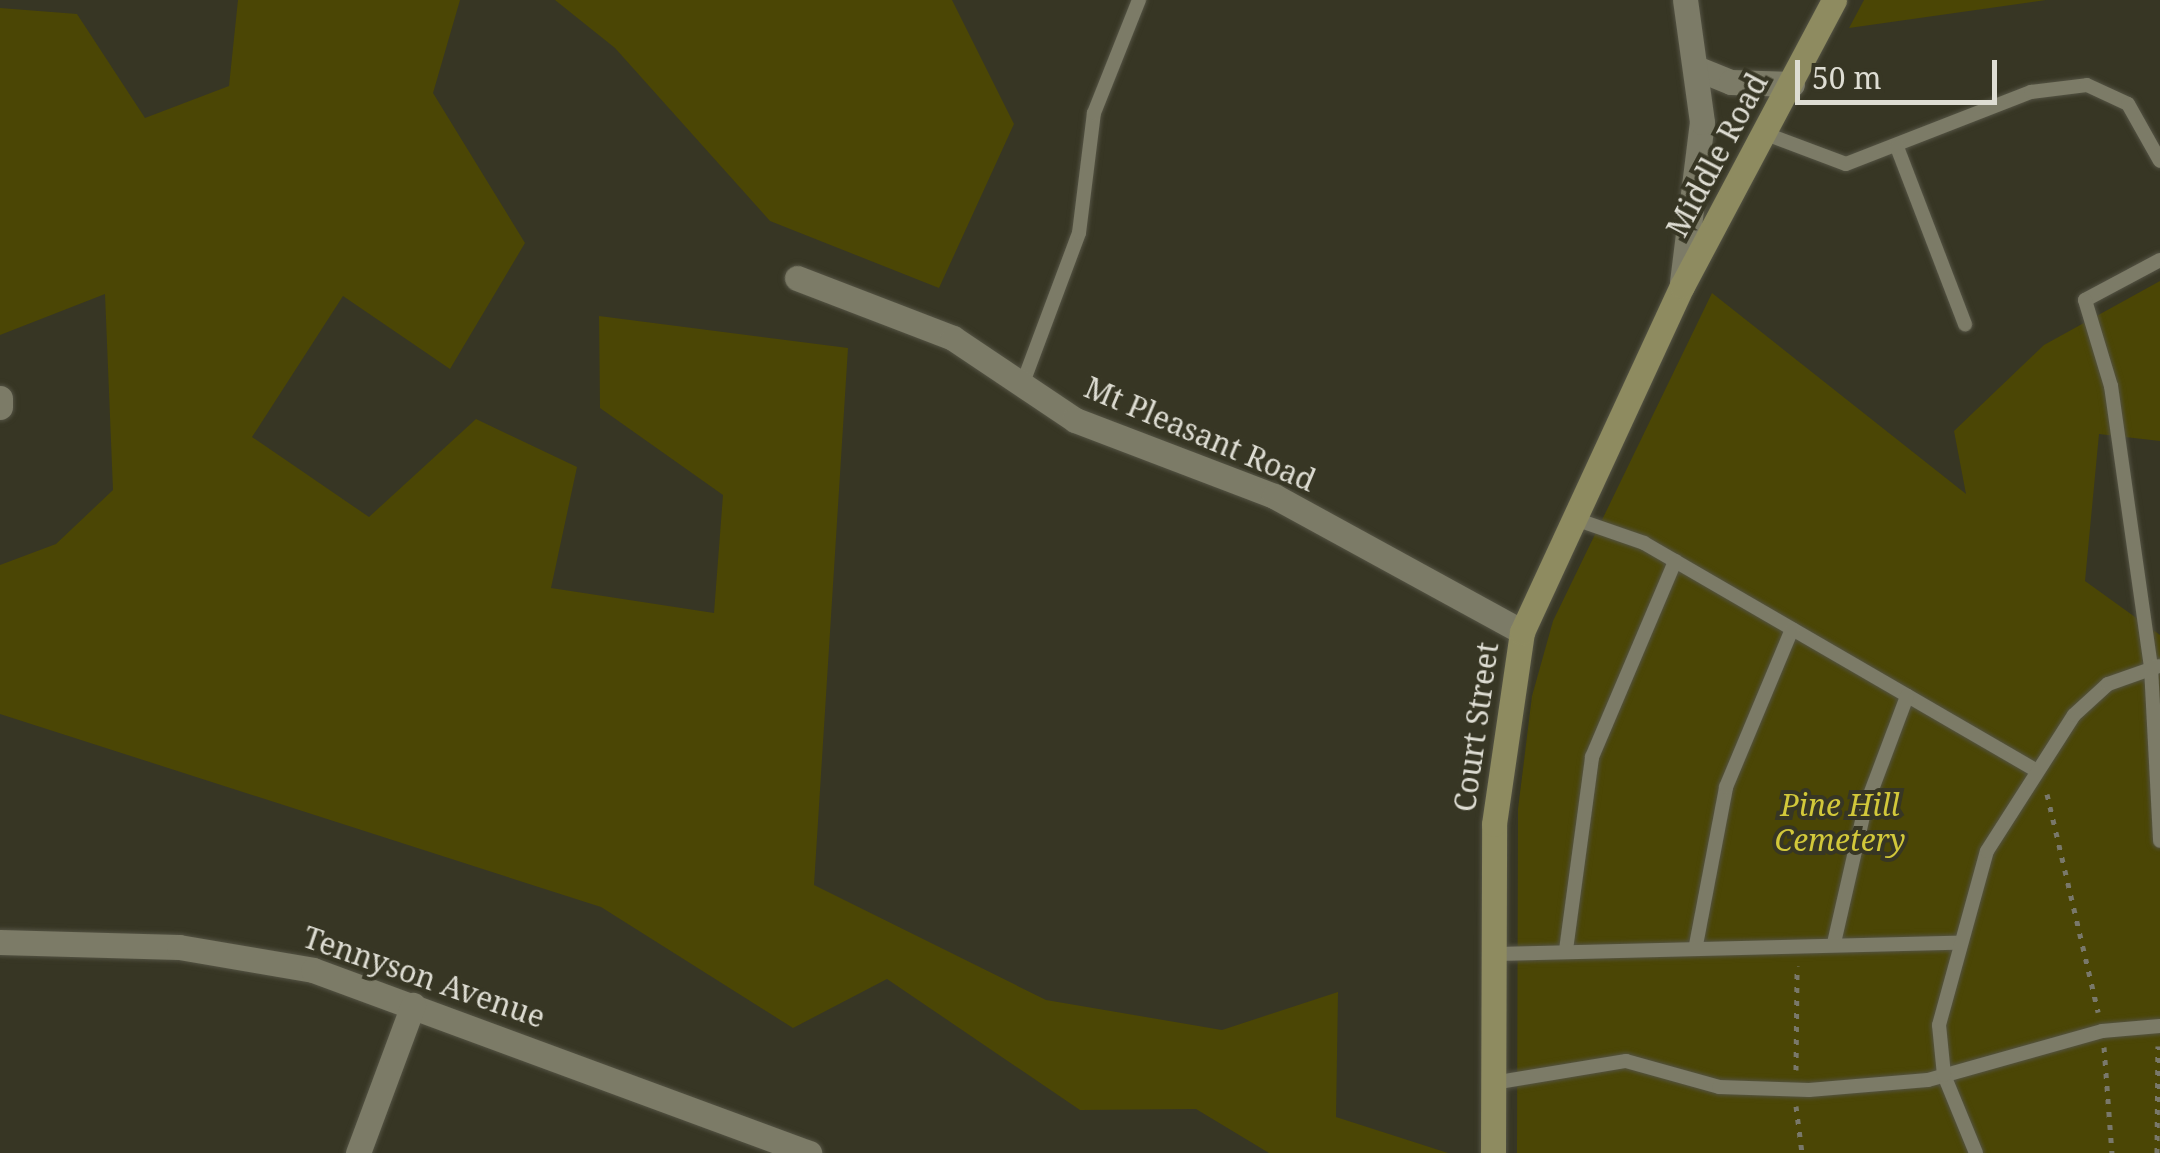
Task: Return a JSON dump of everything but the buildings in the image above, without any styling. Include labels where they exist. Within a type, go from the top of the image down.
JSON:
[{"type":"street","points":[[1682,286],[1701,70],[1685,0]]},
{"type":"street","name":"Middle Road","points":[[1682,286],[1834,0]]},
{"type":"street","points":[[1701,70],[1731,82],[1792,84]]},
{"type":"street","name":"Mt Pleasant Road","points":[[797,278],[953,338],[1024,380],[1074,420],[1274,496],[1522,632]]},
{"type":"street","name":"Court Street","points":[[1493,1153],[1500,758],[1522,632],[1682,286]]},
{"type":"street","points":[[0,398],[0,407]]},
{"type":"street","name":"Tennyson Avenue","points":[[0,942],[221,952],[413,1005],[809,1153]]},
{"type":"street","points":[[358,1153],[413,1005]]},
{"type":"lane","points":[[1024,380],[1079,232],[1094,112],[1140,0]]},
{"type":"lane","points":[[1766,134],[1821,162],[1866,160],[2032,92],[2087,85],[2128,104],[2160,162]]},
{"type":"lane","points":[[1897,148],[1965,324]]},
{"type":"lane","points":[[2160,260],[2085,300],[2111,386],[2156,666],[2160,840]]},
{"type":"lane","points":[[1572,518],[1675,561],[2034,770]]},
{"type":"lane","points":[[1566,950],[1588,775],[1675,561]]},
{"type":"lane","points":[[1696,945],[1726,788],[1792,629]]},
{"type":"lane","points":[[1976,1153],[1944,1075],[1939,1025],[1958,943],[1987,851],[2034,770],[2094,696],[2156,666]]},
{"type":"lane","points":[[1834,943],[1865,808],[1907,696]]},
{"type":"lane","points":[[1494,954],[1696,945],[1958,943]]},
{"type":"lane","points":[[1493,1084],[1626,1061],[1719,1087],[1796,1090],[1944,1075],[2102,1030],[2158,1026]]},
{"type":"path","points":[[2034,770],[2102,1030],[2112,1153]]},
{"type":"path","points":[[1797,943],[1796,1090],[1802,1153]]},
{"type":"path","points":[[2157,1153],[2158,1026]]},
{"type":"green space","points":[[238,0],[460,0],[433,93],[525,243],[450,369],[343,296],[252,437],[369,517],[476,419],[577,467],[551,588],[714,613],[723,495],[600,408],[599,316],[848,348],[814,885],[1046,1000],[1222,1030],[1338,992],[1336,1117],[1448,1153],[1269,1153],[1196,1109],[1080,1110],[887,979],[793,1028],[601,907],[0,714],[0,565],[56,544],[113,490],[105,294],[0,335],[0,8],[77,14],[145,118],[229,86]]},
{"type":"green space","points":[[555,0],[952,0],[1014,124],[939,288],[770,221],[615,48]]},
{"type":"green space","points":[[1864,0],[2046,0],[1849,28]]},
{"type":"green space","name":"Pine Hill Cemetery","points":[[2160,281],[2160,441],[2099,434],[2085,581],[2160,635],[2160,1153],[1517,1153],[1518,809],[1532,696],[1553,621],[1712,293],[1966,494],[1954,431],[2044,345]]}]
